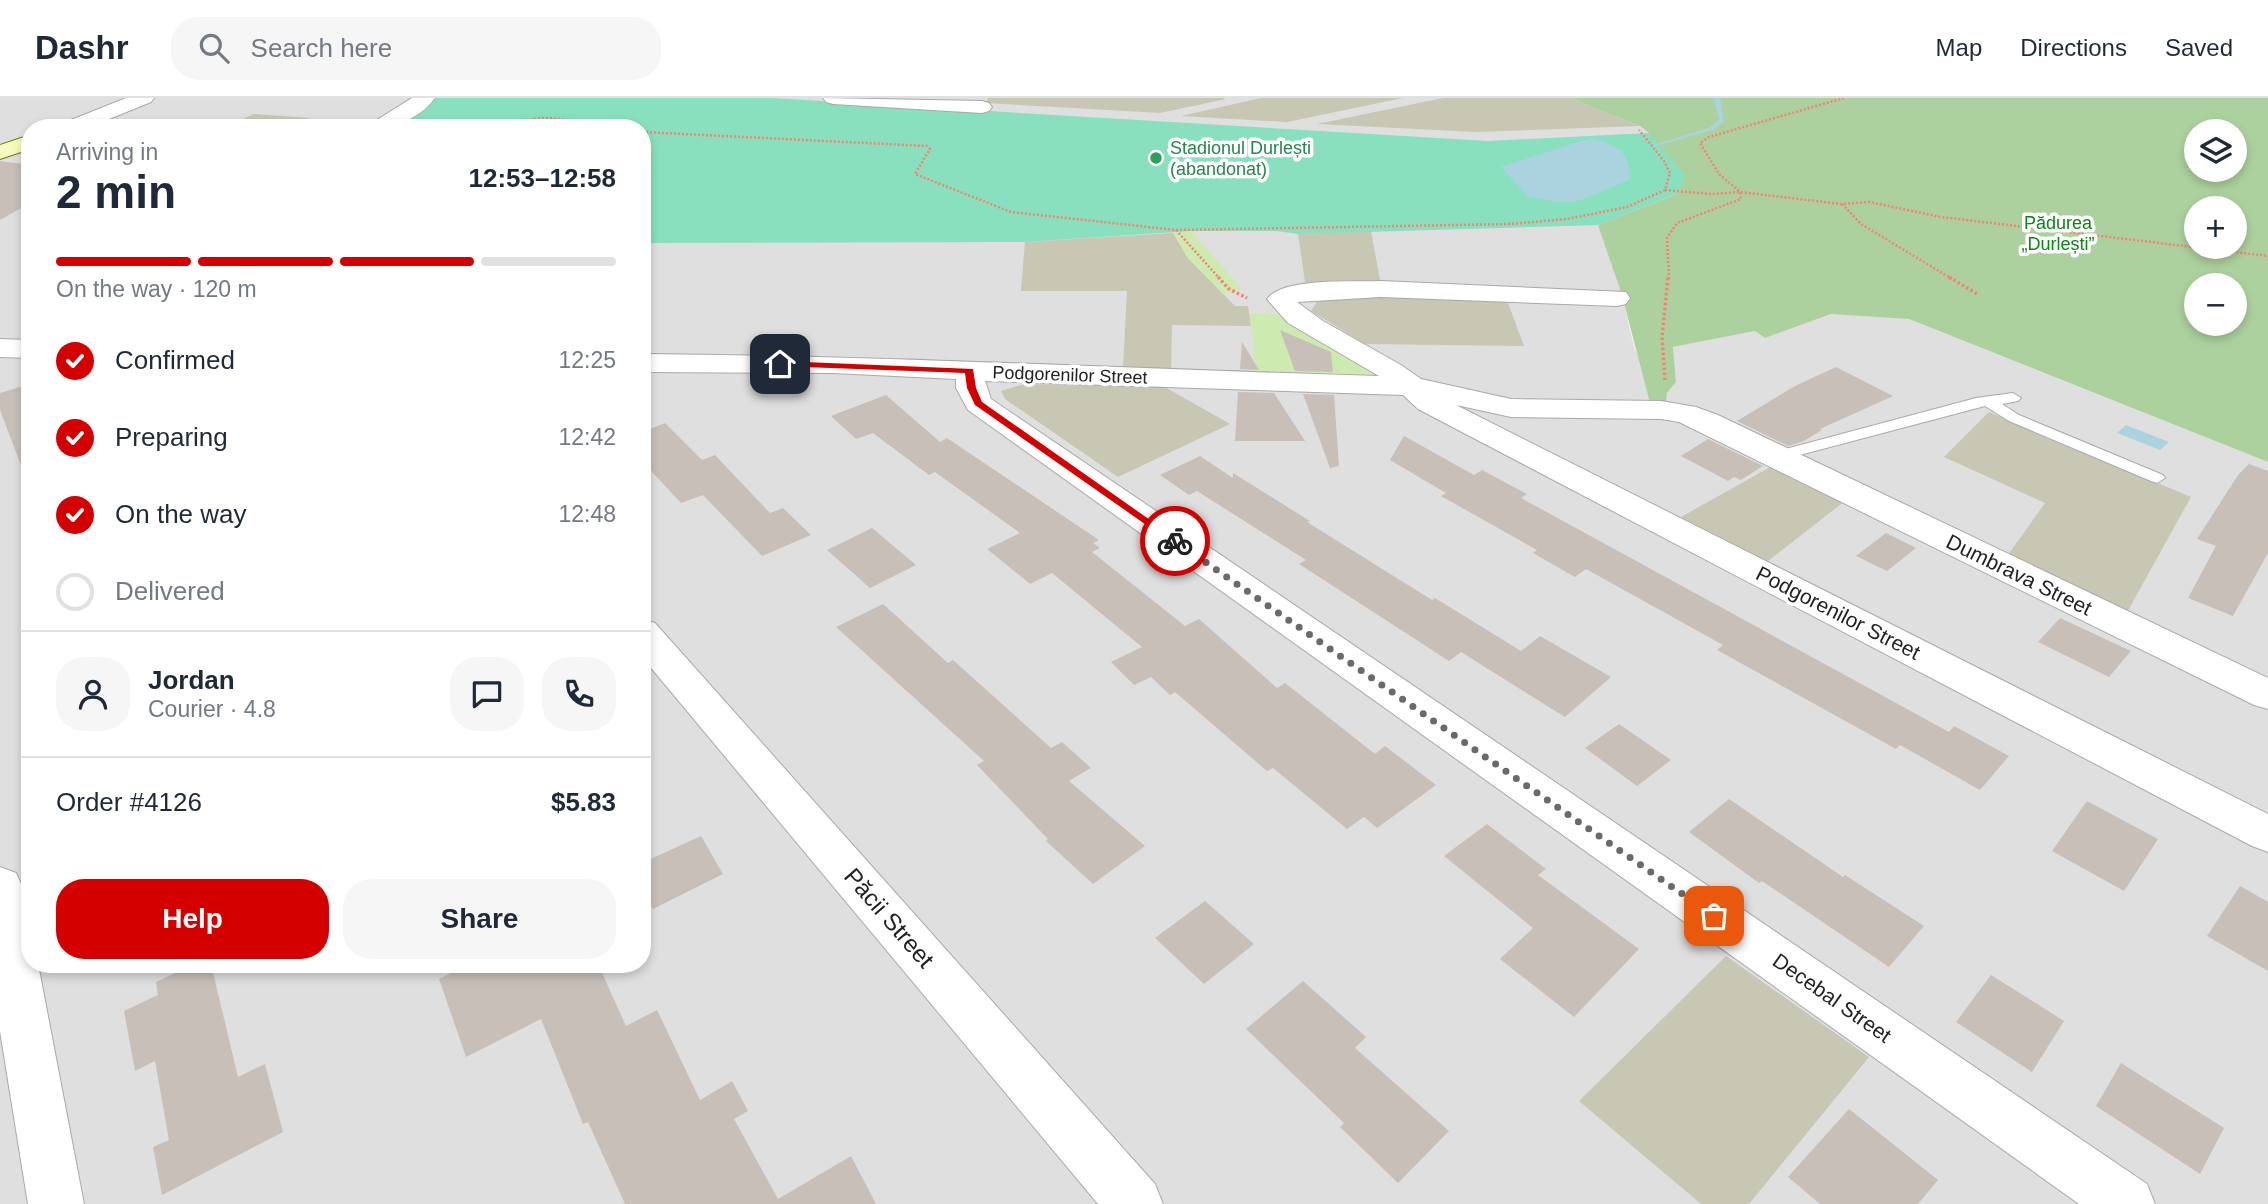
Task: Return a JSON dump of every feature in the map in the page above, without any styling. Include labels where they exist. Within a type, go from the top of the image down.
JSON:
[{"type":"street","points":[[91,119],[144,98]]},
{"type":"street","points":[[393,119],[425,98]]},
{"type":"street","points":[[833,98],[982,107]]},
{"type":"street","points":[[0,152],[21,144]]},
{"type":"street","points":[[1280,299],[1300,292],[1381,289],[1617,298]]},
{"type":"street","name":"Podgorenilor Street","points":[[1280,299],[1283,307],[1413,386],[1429,403],[2268,834]]},
{"type":"street","points":[[0,348],[21,349]]},
{"type":"street","name":"Podgorenilor Street","points":[[651,363],[833,364],[1413,386]]},
{"type":"street","name":"Decebal Street","points":[[970,371],[971,388],[979,404],[2127,1204]]},
{"type":"street","name":"Dumbrava Street","points":[[1413,386],[1511,408],[1661,410],[1685,414],[1707,422],[2266,689]]},
{"type":"street","name":"Păcii Street","points":[[651,642],[1135,1204]]},
{"type":"street","points":[[0,886],[56,1204]]},
{"type":"lane","points":[[1777,456],[1987,401],[2013,398]]},
{"type":"lane","points":[[1987,401],[2014,418],[2157,478]]},
{"type":"path","points":[[1661,410],[1657,392],[1666,378],[1662,337],[1669,291],[1667,238],[1678,223],[1741,199],[1740,192],[1719,174],[1700,144],[1709,136],[1844,98]]},
{"type":"path","points":[[529,119],[542,116],[566,119]]},
{"type":"path","points":[[1639,130],[1664,160],[1670,173],[1665,190]]},
{"type":"path","points":[[651,132],[927,146],[930,149],[915,174],[1011,212],[1176,230],[1521,223],[1567,219],[1627,207],[1665,190],[1711,194],[1740,192],[1841,204],[1870,202],[1941,217],[2268,256]]},
{"type":"path","points":[[1841,204],[1861,224],[1979,295]]},
{"type":"path","points":[[1176,230],[1229,289],[1247,298],[1280,299]]},
{"type":"shaded area","points":[[0,98],[1570,98],[1640,126],[1649,133],[1622,295],[1634,348],[1666,404],[1667,393],[1676,382],[1673,347],[1755,331],[1765,338],[1831,314],[1870,314],[1909,319],[2268,462],[2268,1204],[0,1204]]},
{"type":"shaded area","points":[[988,98],[1226,99],[1160,113],[986,103]]},
{"type":"shaded area","points":[[1261,98],[1403,98],[1287,122],[1181,116]]},
{"type":"shaded area","points":[[1443,98],[1570,98],[1640,126],[1476,132],[1317,124]]},
{"type":"shaded area","points":[[253,114],[309,118],[307,119],[243,119]]},
{"type":"shaded area","points":[[1371,231],[1381,285],[1305,282],[1298,234]]},
{"type":"shaded area","points":[[1173,233],[1188,258],[1235,306],[1248,306],[1251,326],[1172,325],[1171,370],[1123,368],[1127,291],[1021,291],[1025,242]]},
{"type":"shaded area","points":[[1346,297],[1507,300],[1524,346],[1365,344],[1311,311],[1318,300]]},
{"type":"shaded area","points":[[1024,384],[1163,386],[1230,424],[1118,477],[1005,399],[1001,391]]},
{"type":"shaded area","points":[[1989,412],[2191,497],[2125,616],[2005,559],[2045,503],[1944,457]]},
{"type":"shaded area","points":[[1772,466],[1845,501],[1768,561],[1681,517]]},
{"type":"shaded area","points":[[1726,956],[1869,1057],[1749,1204],[1701,1204],[1579,1101]]},
{"type":"green space","name":"Stadionul Durlești (abandonat)","points":[[435,98],[771,98],[1488,141],[1649,133],[1685,175],[1679,193],[1598,225],[1298,234],[1277,231],[1191,231],[1025,242],[651,243],[651,119],[406,119]]},
{"type":"green space","name":"Pădurea „Durlești”","points":[[1570,98],[2268,98],[2268,462],[1909,319],[1831,314],[1765,338],[1755,331],[1673,347],[1676,382],[1667,393],[1666,404],[1650,403],[1622,295],[1598,225],[1679,193],[1649,133],[1640,126]]},
{"type":"green space","points":[[1191,231],[1242,289],[1224,295],[1188,258],[1173,233]]},
{"type":"green space","points":[[1250,313],[1275,314],[1377,369],[1382,378],[1256,373]]},
{"type":"water","points":[[1591,138],[1615,147],[1625,156],[1629,180],[1578,201],[1560,202],[1528,197],[1501,167]]},
{"type":"water","points":[[2126,425],[2169,442],[2160,450],[2117,433]]},
{"type":"building","points":[[0,161],[21,164],[21,208],[0,220]]},
{"type":"building","points":[[1280,330],[1331,352],[1333,372],[1295,371]]},
{"type":"building","points":[[1242,342],[1259,370],[1240,369]]},
{"type":"building","points":[[1836,367],[1893,396],[1820,429],[1822,430],[1804,441],[1788,446],[1737,421],[1795,386]]},
{"type":"building","points":[[21,387],[21,465],[0,410],[0,393]]},
{"type":"building","points":[[1238,392],[1274,393],[1305,441],[1235,441]]},
{"type":"building","points":[[1303,394],[1334,395],[1339,466],[1330,468]]},
{"type":"building","points":[[886,395],[940,442],[947,438],[1099,540],[1093,543],[1100,548],[1092,552],[1185,626],[1199,619],[1277,688],[1285,683],[1375,754],[1385,746],[1436,785],[1377,828],[1364,817],[1347,829],[1273,768],[1267,771],[1175,692],[1170,695],[1151,677],[1134,685],[1111,662],[1142,647],[1052,573],[1030,584],[987,549],[1020,533],[935,472],[929,475],[873,433],[856,439],[831,416]]},
{"type":"building","points":[[665,423],[702,460],[715,455],[770,513],[783,508],[811,535],[762,556],[703,495],[681,503],[651,471],[651,428]]},
{"type":"building","points":[[1404,436],[1474,475],[1482,470],[1527,494],[1521,498],[1949,732],[1954,726],[2009,756],[1980,790],[1900,745],[1896,749],[1717,650],[1723,645],[1586,569],[1575,577],[1533,553],[1537,550],[1441,496],[1446,493],[1390,460]]},
{"type":"building","points":[[1708,439],[1763,466],[1741,480],[1734,477],[1728,481],[1681,456]]},
{"type":"building","points":[[1200,456],[1233,478],[1233,473],[1432,600],[1435,598],[1521,651],[1540,636],[1611,677],[1565,717],[1461,652],[1449,661],[1299,564],[1306,560],[1197,491],[1189,495],[1160,475]]},
{"type":"building","points":[[2249,464],[2268,471],[2268,553],[2233,616],[2188,598],[2216,546],[2197,539],[2238,475]]},
{"type":"building","points":[[872,528],[916,565],[870,588],[827,550]]},
{"type":"building","points":[[1886,533],[1916,548],[1887,571],[1856,556]]},
{"type":"building","points":[[883,604],[948,663],[953,660],[1051,748],[1062,742],[1091,768],[1069,781],[1145,846],[1093,884],[1046,841],[1048,839],[977,765],[984,761],[836,627]]},
{"type":"building","points":[[2060,618],[2131,651],[2109,677],[2038,642]]},
{"type":"building","points":[[1619,724],[1671,760],[1637,786],[1585,748]]},
{"type":"building","points":[[1729,799],[1843,877],[1845,875],[1924,926],[1889,967],[1762,881],[1759,883],[1689,832]]},
{"type":"building","points":[[2087,801],[2158,839],[2124,891],[2052,851]]},
{"type":"building","points":[[1487,824],[1546,869],[1538,875],[1639,949],[1574,1017],[1500,959],[1533,928],[1444,856]]},
{"type":"building","points":[[701,836],[723,874],[653,909],[651,859]]},
{"type":"building","points":[[2240,886],[2268,902],[2268,971],[2207,936]]},
{"type":"building","points":[[1205,901],[1254,944],[1204,984],[1155,938]]},
{"type":"building","points":[[175,973],[213,973],[238,1077],[265,1064],[283,1132],[162,1195],[153,1147],[169,1140],[155,1061],[135,1071],[124,1011],[158,995],[156,982]]},
{"type":"building","points":[[451,973],[602,973],[626,1026],[657,1010],[700,1100],[732,1081],[748,1111],[734,1119],[778,1199],[851,1156],[876,1204],[625,1204],[588,1122],[583,1124],[541,1019],[466,1057],[439,979]]},
{"type":"building","points":[[1991,975],[2064,1021],[2032,1072],[1956,1022]]},
{"type":"building","points":[[1303,981],[1366,1037],[1355,1048],[1449,1131],[1398,1183],[1340,1127],[1344,1123],[1246,1029]]},
{"type":"building","points":[[2121,1063],[2224,1128],[2200,1174],[2096,1106]]},
{"type":"building","points":[[1849,1109],[1938,1180],[1918,1204],[1820,1204],[1788,1177]]},
{"type":"waterway","points":[[1655,146],[1711,129],[1722,121],[1717,98]]},
{"type":"way so far","points":[[1175,541],[1714,916]]},
{"type":"place","name":"Stadionul Durlești (abandonat)","points":[[1156,158]]},
{"type":"route","points":[[780,364],[970,371],[971,388],[979,404],[1175,541]]}]
